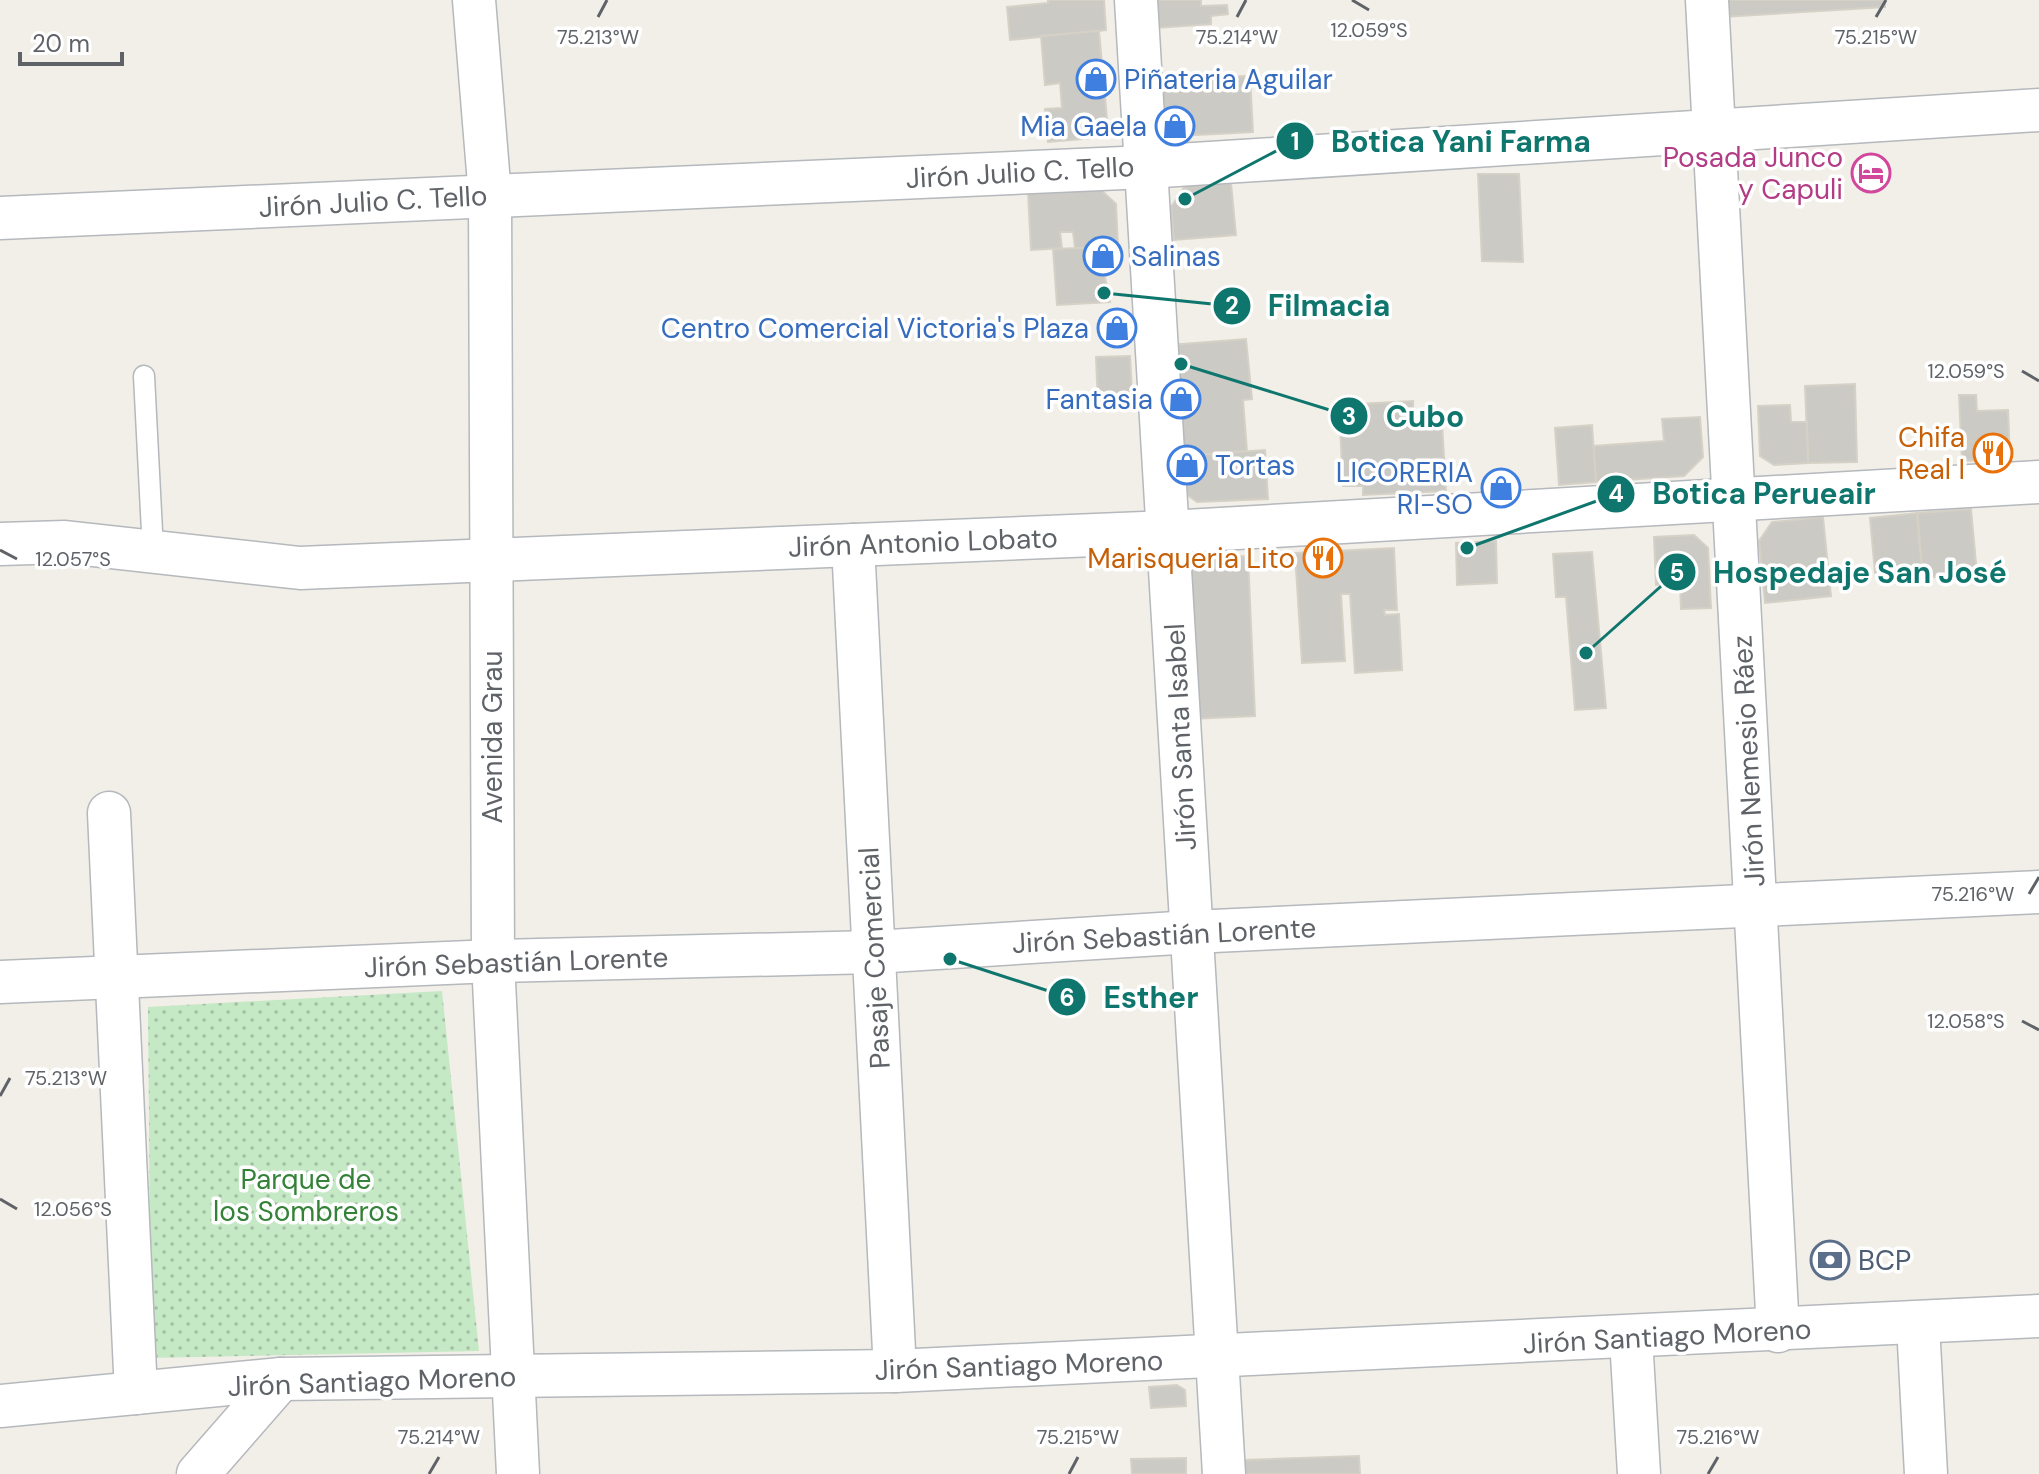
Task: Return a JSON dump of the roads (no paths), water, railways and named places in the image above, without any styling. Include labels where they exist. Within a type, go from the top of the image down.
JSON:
[{"type":"street","name":"Avenida Grau","points":[[474,0],[490,196],[493,961],[518,1474]]},
{"type":"street","name":"Jirón Santa Isabel","points":[[1136,0],[1224,1474]]},
{"type":"street","name":"Jirón Nemesio Ráez","points":[[1707,0],[1778,1331]]},
{"type":"street","name":"Jirón Julio C. Tello","points":[[0,218],[1146,167],[2039,110]]},
{"type":"street","name":"Jirón Antonio Lobato","points":[[0,544],[65,542],[300,568],[1168,532],[2039,482]]},
{"type":"street","name":"Pasaje Comercial","points":[[853,545],[895,1371]]},
{"type":"street","points":[[109,813],[136,1393]]},
{"type":"street","name":"Jirón Sebastián Lorente","points":[[0,982],[493,961],[874,952],[1192,932],[2039,892]]},
{"type":"street","name":"Jirón Santiago Moreno","points":[[0,1406],[281,1379],[895,1371],[1918,1325],[2039,1316]]},
{"type":"street","points":[[1918,1325],[1926,1474]]},
{"type":"street","points":[[1631,1338],[1639,1474]]},
{"type":"street","points":[[198,1474],[281,1379]]},
{"type":"lane","points":[[144,376],[153,551]]},
{"type":"place","name":"Piñateria Aguilar","points":[[1096,79]]},
{"type":"place","name":"Mia Gaela","points":[[1175,126]]},
{"type":"place","name":"Posada Junco y Capuli","points":[[1871,173]]},
{"type":"place","name":"Botica Yani Farma","points":[[1185,199]]},
{"type":"place","name":"Salinas","points":[[1103,256]]},
{"type":"place","name":"Filmacia","points":[[1104,293]]},
{"type":"place","name":"Centro Comercial Victoria's Plaza","points":[[1117,328]]},
{"type":"place","name":"Cubo","points":[[1181,364]]},
{"type":"place","name":"Fantasia","points":[[1181,399]]},
{"type":"place","name":"Chifa Real I","points":[[1993,453]]},
{"type":"place","name":"Tortas","points":[[1187,465]]},
{"type":"place","name":"LICORERIA RI-SO","points":[[1501,488]]},
{"type":"place","name":"Botica Perueair","points":[[1467,548]]},
{"type":"place","name":"Marisqueria Lito","points":[[1323,558]]},
{"type":"place","name":"Hospedaje San José","points":[[1586,653]]},
{"type":"place","name":"Esther","points":[[950,959]]},
{"type":"place","name":"BCP","points":[[1830,1260]]},
{"type":"park label","name":"Parque de los Sombreros","points":[[306,1195]]}]
